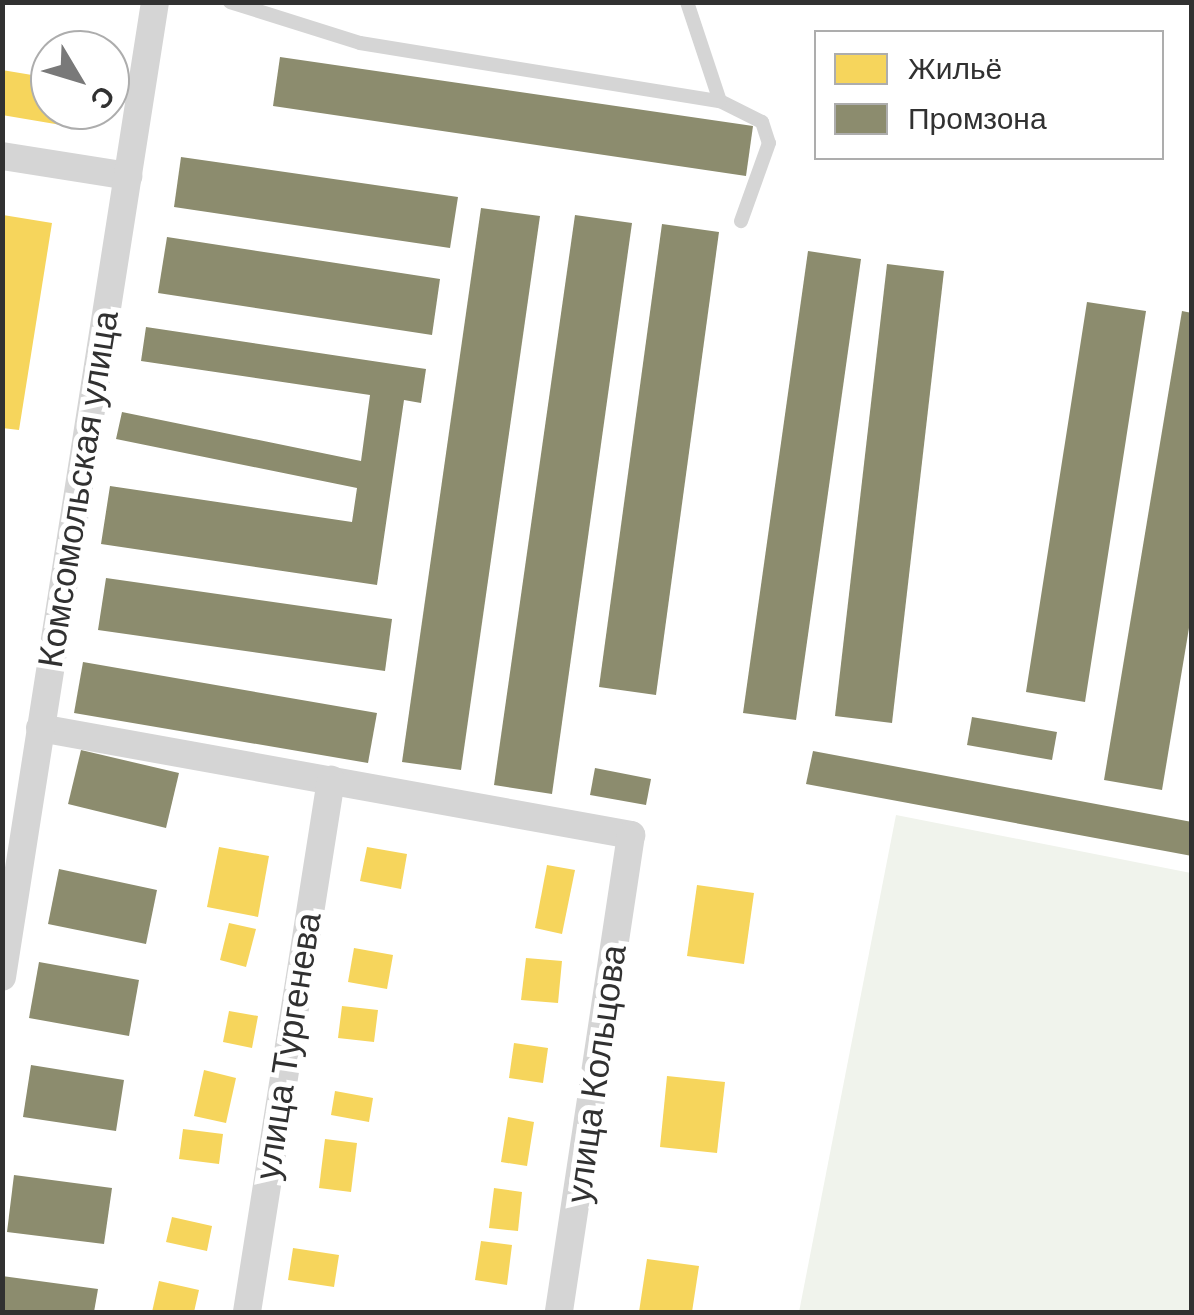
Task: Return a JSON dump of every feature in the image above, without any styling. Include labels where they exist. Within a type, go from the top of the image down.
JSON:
[{"type":"street","name":"Комсомольская улица","points":[[2,977],[6,930],[155,2]]},
{"type":"street","points":[[2,156],[128,176]]},
{"type":"street","points":[[40,728],[332,780]]},
{"type":"street","name":"улица Кольцова","points":[[332,780],[631,835],[560,1312]]},
{"type":"street","name":"улица Тургенева","points":[[246,1312],[332,780]]},
{"type":"lane","points":[[230,2],[360,42],[720,102],[762,122],[769,143],[741,221]]},
{"type":"lane","points":[[687,2],[720,102]]},
{"type":"shaded area","points":[[896,815],[1191,873],[1191,1312],[799,1312]]},
{"type":"building: Жильё","points":[[2,70],[30,75],[30,120],[2,115]]},
{"type":"building: Жильё","points":[[3,215],[52,223],[19,430],[2,428]]},
{"type":"building: Жильё","points":[[219,847],[269,856],[258,917],[207,907]]},
{"type":"building: Жильё","points":[[367,847],[407,854],[401,889],[360,881]]},
{"type":"building: Жильё","points":[[547,865],[575,870],[562,934],[535,928]]},
{"type":"building: Жильё","points":[[697,885],[754,893],[744,964],[687,956]]},
{"type":"building: Жильё","points":[[229,923],[256,929],[246,967],[220,960]]},
{"type":"building: Жильё","points":[[354,948],[393,955],[387,989],[348,982]]},
{"type":"building: Жильё","points":[[526,958],[562,961],[558,1003],[521,1000]]},
{"type":"building: Жильё","points":[[342,1006],[378,1010],[374,1042],[338,1038]]},
{"type":"building: Жильё","points":[[229,1011],[258,1016],[252,1048],[223,1042]]},
{"type":"building: Жильё","points":[[514,1043],[548,1048],[543,1083],[509,1078]]},
{"type":"building: Жильё","points":[[204,1070],[236,1078],[226,1123],[194,1116]]},
{"type":"building: Жильё","points":[[667,1076],[725,1082],[717,1153],[660,1147]]},
{"type":"building: Жильё","points":[[335,1091],[373,1098],[369,1122],[331,1115]]},
{"type":"building: Жильё","points":[[508,1117],[534,1122],[527,1166],[501,1162]]},
{"type":"building: Жильё","points":[[183,1129],[223,1134],[219,1164],[179,1159]]},
{"type":"building: Жильё","points":[[325,1139],[357,1143],[351,1192],[319,1188]]},
{"type":"building: Жильё","points":[[494,1188],[522,1192],[518,1231],[489,1228]]},
{"type":"building: Жильё","points":[[172,1217],[212,1226],[207,1251],[166,1242]]},
{"type":"building: Жильё","points":[[481,1241],[512,1245],[507,1285],[475,1280]]},
{"type":"building: Жильё","points":[[293,1248],[339,1255],[334,1287],[288,1280]]},
{"type":"building: Жильё","points":[[647,1259],[699,1266],[692,1312],[639,1312]]},
{"type":"building: Жильё","points":[[159,1281],[199,1290],[194,1312],[152,1312]]},
{"type":"building: Промзона","points":[[280,57],[753,126],[746,176],[273,106]]},
{"type":"building: Промзона","points":[[181,157],[458,197],[450,248],[174,207]]},
{"type":"building: Промзона","points":[[481,208],[540,216],[461,770],[402,762]]},
{"type":"building: Промзона","points":[[575,215],[632,223],[552,794],[494,785]]},
{"type":"building: Промзона","points":[[662,224],[719,232],[656,695],[599,687]]},
{"type":"building: Промзона","points":[[167,237],[440,279],[432,335],[158,293]]},
{"type":"building: Промзона","points":[[808,251],[861,259],[796,720],[743,713]]},
{"type":"building: Промзона","points":[[887,264],[944,271],[892,723],[835,716]]},
{"type":"building: Промзона","points":[[1087,302],[1146,311],[1085,702],[1026,692]]},
{"type":"building: Промзона","points":[[1182,311],[1192,313],[1192,610],[1162,790],[1104,780]]},
{"type":"building: Промзона","points":[[146,327],[426,369],[421,403],[404,400],[377,585],[101,544],[110,486],[352,522],[357,488],[116,439],[122,412],[361,461],[370,395],[141,361]]},
{"type":"building: Промзона","points":[[106,578],[392,619],[385,671],[98,630]]},
{"type":"building: Промзона","points":[[83,662],[377,713],[368,763],[74,713]]},
{"type":"building: Промзона","points":[[972,717],[1057,732],[1052,760],[967,745]]},
{"type":"building: Промзона","points":[[81,750],[179,773],[166,828],[68,804]]},
{"type":"building: Промзона","points":[[813,751],[1192,822],[1192,856],[806,784]]},
{"type":"building: Промзона","points":[[595,768],[651,779],[646,805],[590,795]]},
{"type":"building: Промзона","points":[[59,869],[157,890],[146,944],[48,924]]},
{"type":"building: Промзона","points":[[39,962],[139,980],[129,1036],[29,1018]]},
{"type":"building: Промзона","points":[[31,1065],[124,1080],[116,1131],[23,1117]]},
{"type":"building: Промзона","points":[[14,1175],[112,1188],[104,1244],[7,1232]]},
{"type":"building: Промзона","points":[[2,1276],[98,1289],[94,1312],[2,1312]]}]
